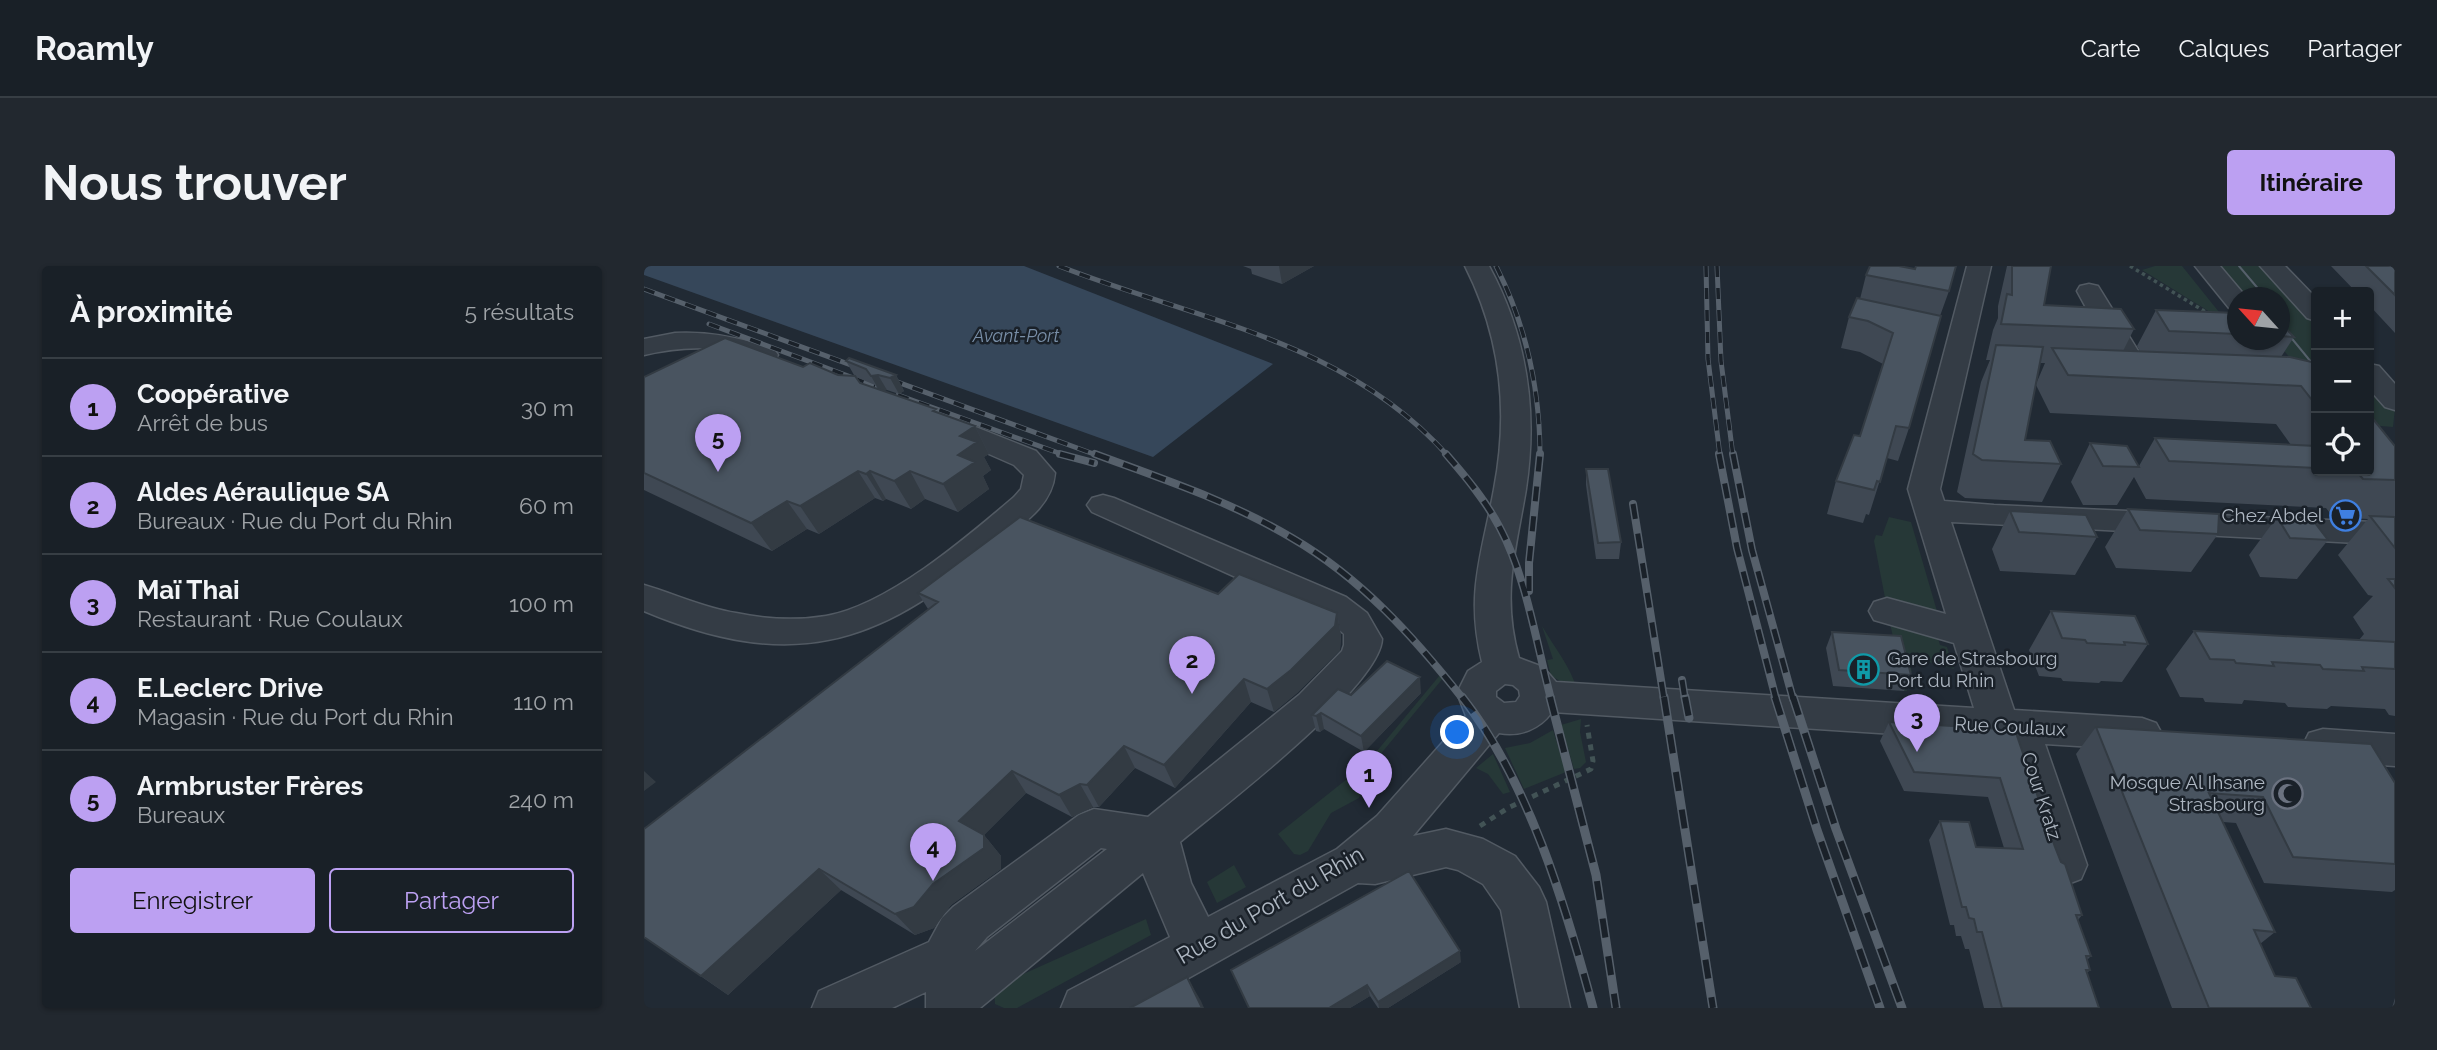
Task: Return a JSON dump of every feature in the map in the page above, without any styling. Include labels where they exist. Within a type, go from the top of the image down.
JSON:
[{"type":"street","points":[[1477,266],[1501,320],[1516,384],[1514,461],[1497,556],[1491,616],[1503,670]]},
{"type":"street","name":"Cour Kratz","points":[[1979,266],[1964,361],[1924,489],[1970,635],[2065,865]]},
{"type":"street","points":[[2207,266],[2227,290]]},
{"type":"street","points":[[2272,266],[2311,308]]},
{"type":"street","points":[[2090,292],[2127,354],[2137,379]]},
{"type":"street","points":[[645,330],[672,340],[716,340],[736,344],[787,364]]},
{"type":"street","points":[[1934,338],[1964,361]]},
{"type":"street","points":[[2374,378],[2395,401]]},
{"type":"street","points":[[644,597],[723,624],[775,631],[826,629],[867,616],[905,597],[973,547],[1036,493],[1040,473],[1025,458],[910,410]]},
{"type":"street","points":[[1002,913],[1099,883],[1308,710],[1359,657],[1364,642],[1359,629],[1347,614],[1332,606],[1103,505]]},
{"type":"street","points":[[1931,510],[1994,516],[2395,534]]},
{"type":"street","points":[[1887,611],[1970,635]]},
{"type":"street","points":[[1503,670],[1513,670],[1533,678],[1538,684],[1540,696],[1537,706],[1522,717],[1503,719],[1491,715],[1478,704],[1478,685],[1486,676],[1503,670]]},
{"type":"street","name":"Rue Coulaux","points":[[1540,696],[2175,736]]},
{"type":"street","name":"Rue du Port du Rhin","points":[[1086,1008],[1353,863],[1392,829],[1491,715]]},
{"type":"street","points":[[2285,743],[2395,750]]},
{"type":"street","points":[[1002,913],[1094,828],[1099,883]]},
{"type":"street","points":[[1353,863],[1375,864],[1446,848],[1466,853],[1499,870],[1523,902],[1545,1008]]},
{"type":"street","points":[[1002,913],[1099,883]]},
{"type":"street","points":[[837,1008],[1002,913],[1099,883],[1169,886],[1198,947]]},
{"type":"path","points":[[2130,266],[2215,317]]},
{"type":"shaded area","points":[[2155,266],[2182,266],[2223,317],[2218,317],[2142,270]]},
{"type":"shaded area","points":[[2212,266],[2263,266],[2284,287],[2230,287]]},
{"type":"shaded area","points":[[2290,292],[2311,313],[2311,381],[2283,350],[2290,350]]},
{"type":"shaded area","points":[[2374,384],[2395,408],[2393,427],[2374,425]]},
{"type":"shaded area","points":[[1889,517],[1911,522],[1939,618],[1886,603],[1874,541],[1876,535],[1882,536]]},
{"type":"shaded area","points":[[1889,618],[1936,632],[1940,645],[1947,647],[1954,669],[1908,656],[1912,672],[1904,675],[1907,691],[1904,691]]},
{"type":"shaded area","points":[[1542,626],[1566,665],[1577,690],[1551,676],[1547,660],[1553,659]]},
{"type":"shaded area","points":[[1440,675],[1444,677],[1375,761],[1359,798],[1331,813],[1308,851],[1300,855],[1294,854],[1278,834],[1367,763]]},
{"type":"shaded area","points":[[1581,719],[1580,732],[1586,762],[1580,768],[1574,769],[1561,725]]},
{"type":"shaded area","points":[[1553,730],[1566,772],[1524,789],[1505,748],[1530,743]]},
{"type":"shaded area","points":[[1493,754],[1510,792],[1503,794],[1488,774],[1476,768]]},
{"type":"shaded area","points":[[1234,865],[1246,887],[1217,903],[1207,882]]},
{"type":"shaded area","points":[[1146,919],[1151,935],[1017,1008],[1004,1008],[995,1004],[994,987]]},
{"type":"water","name":"Avant-Port","points":[[644,266],[1024,266],[1273,364],[1153,457],[644,275]]},
{"type":"building","points":[[1870,266],[1915,269],[1916,266],[1956,266],[1949,291],[1866,275]]},
{"type":"building","points":[[2012,266],[2051,266],[2044,305],[2121,309],[2134,329],[2001,324],[2007,294],[2012,295]]},
{"type":"building","points":[[2366,266],[2395,266],[2395,295]]},
{"type":"building","points":[[1857,298],[1941,316],[1909,428],[1896,426],[1880,482],[1877,481],[1874,490],[1836,481],[1854,435],[1860,436],[1893,333],[1868,321],[1849,317]]},
{"type":"building","points":[[2156,310],[2227,313],[2227,334],[2169,331]]},
{"type":"building","points":[[725,338],[803,367],[810,363],[838,375],[855,376],[860,383],[936,409],[933,411],[975,426],[960,436],[977,442],[958,455],[975,462],[943,484],[910,471],[894,481],[870,471],[866,474],[858,471],[800,506],[787,501],[751,523],[644,473],[644,377]]},
{"type":"building","points":[[1996,345],[2043,347],[2025,440],[2050,441],[2061,464],[1982,460],[1973,454]]},
{"type":"building","points":[[2052,348],[2290,357],[2311,362],[2311,399],[2301,386],[2068,375]]},
{"type":"building","points":[[849,358],[896,375],[890,378],[871,376],[866,369],[846,361]]},
{"type":"building","points":[[2374,420],[2395,446],[2395,480],[2363,479],[2360,476],[2374,476]]},
{"type":"building","points":[[2155,438],[2311,446],[2311,468],[2169,461]]},
{"type":"building","points":[[2090,443],[2127,446],[2139,467],[2103,466]]},
{"type":"building","points":[[1586,469],[1608,469],[1621,542],[1598,543]]},
{"type":"building","points":[[2128,509],[2219,514],[2218,534],[2140,530]]},
{"type":"building","points":[[2010,511],[2086,515],[2097,537],[2019,532]]},
{"type":"building","points":[[2370,516],[2395,517],[2395,548]]},
{"type":"building","points":[[1020,517],[1218,594],[1239,574],[1337,613],[1335,626],[1291,670],[1267,689],[1244,679],[1164,765],[1124,746],[1087,785],[1080,784],[1059,795],[1012,771],[959,821],[984,835],[984,848],[933,884],[914,907],[895,914],[819,869],[701,976],[644,937],[644,829],[938,602],[918,593]]},
{"type":"building","points":[[2277,517],[2312,519],[2328,540],[2290,538]]},
{"type":"building","points":[[2388,579],[2395,579],[2395,588]]},
{"type":"building","points":[[2051,611],[2135,616],[2148,644],[2087,643],[2085,640],[2062,638]]},
{"type":"building","points":[[2194,631],[2395,642],[2395,669],[2323,669],[2320,665],[2272,662],[2274,666],[2210,659]]},
{"type":"building","points":[[1832,632],[1901,636],[1911,675],[1839,670]]},
{"type":"building","points":[[1387,661],[1420,677],[1361,736],[1321,713],[1312,715],[1338,689],[1351,695]]},
{"type":"building","points":[[1889,722],[2015,730],[2055,847],[2061,862],[2065,864],[2082,915],[2076,915],[2091,956],[2086,956],[2090,970],[2086,970],[2099,1008],[2002,1008],[1982,932],[1977,932],[1974,919],[1969,918],[1966,907],[1962,907],[1940,821],[1969,822],[1976,847],[2023,849],[2000,778],[1914,772]]},
{"type":"building","points":[[2096,727],[2371,744],[2395,783],[2395,864],[2293,857],[2263,797],[2209,793],[2275,932],[2254,930],[2275,976],[2296,978],[2311,1008],[2209,1008]]},
{"type":"building","points":[[1409,871],[1460,951],[1378,1002],[1367,985],[1329,1008],[1249,1008],[1231,970]]},
{"type":"building","points":[[1187,977],[1202,1008],[1130,1008]]},
{"type":"tram line","points":[[2239,266],[2257,287]]},
{"type":"tram line","points":[[2290,336],[2311,362]]},
{"type":"railway","points":[[1059,266],[1215,319],[1316,359],[1363,385],[1407,417],[1446,454]]},
{"type":"railway","points":[[1496,266],[1516,311],[1529,358],[1537,407],[1540,455]]},
{"type":"railway","points":[[1706,266],[1708,359],[1720,456]]},
{"type":"railway","points":[[1717,266],[1721,361],[1733,456]]},
{"type":"railway","points":[[644,289],[1099,456]]},
{"type":"railway","points":[[709,324],[875,386]]},
{"type":"railway","points":[[898,395],[1065,455]]},
{"type":"railway","points":[[1060,454],[1065,455]]},
{"type":"railway","points":[[1095,454],[1220,502],[1268,525],[1317,554],[1341,571],[1385,610],[1463,699]]},
{"type":"railway","points":[[1446,454],[1482,499],[1509,547],[1524,589],[1551,699]]},
{"type":"railway","points":[[1719,454],[1737,548],[1776,699]]},
{"type":"railway","points":[[1733,454],[1752,550],[1793,699]]},
{"type":"railway","points":[[1065,455],[1094,463]]},
{"type":"railway","points":[[1529,591],[1529,563],[1540,455]]},
{"type":"railway","points":[[1633,504],[1664,699]]},
{"type":"railway","points":[[1682,680],[1685,699]]},
{"type":"railway","points":[[1462,697],[1486,731],[1526,805],[1557,886],[1593,1008]]},
{"type":"railway","points":[[1550,697],[1596,875],[1616,1008]]},
{"type":"railway","points":[[1664,697],[1713,1008]]},
{"type":"railway","points":[[1685,697],[1689,718]]},
{"type":"railway","points":[[1775,697],[1817,830],[1880,1008]]},
{"type":"railway","points":[[1793,697],[1836,829],[1902,1008]]},
{"type":"place","name":"Armbruster Frères","points":[[718,472]]},
{"type":"place","name":"Chez Abdel","points":[[2346,515]]},
{"type":"place","name":"Gare de Strasbourg Port du Rhin","points":[[1864,669]]},
{"type":"place","name":"Aldes Aéraulique SA","points":[[1192,694]]},
{"type":"place","name":"Maï Thai","points":[[1917,752]]},
{"type":"place","name":"Mosque Al Ihsane Strasbourg","points":[[2288,793]]},
{"type":"place","name":"Coopérative","points":[[1369,808]]},
{"type":"place","name":"E.Leclerc Drive","points":[[933,881]]}]
